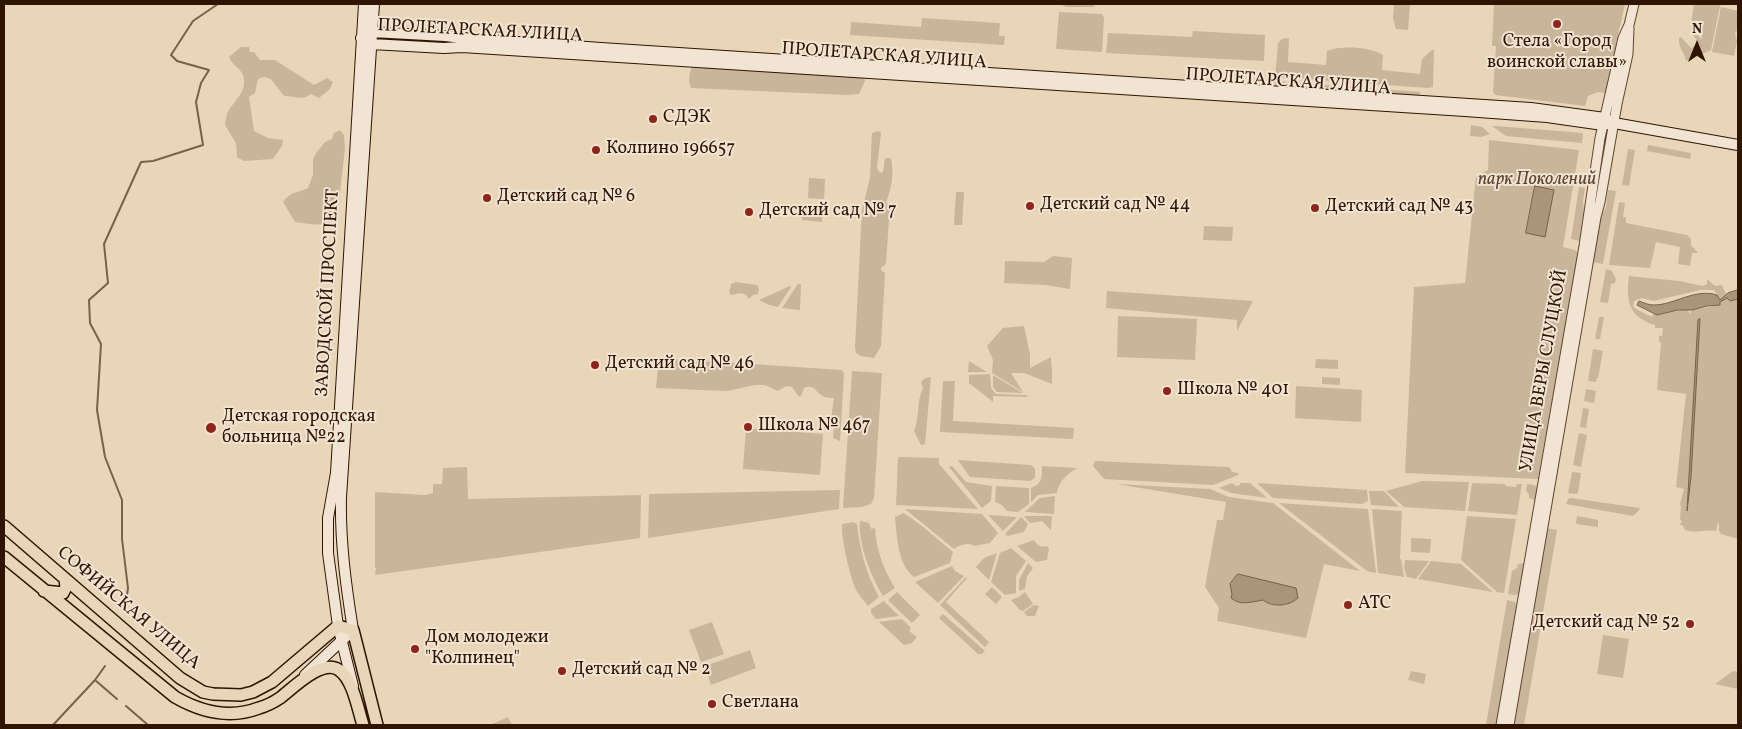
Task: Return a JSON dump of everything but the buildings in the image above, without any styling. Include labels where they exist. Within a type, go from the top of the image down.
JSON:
[{"type":"main road","name":"ЗАВОДСКОЙ ПРОСПЕКТ","points":[[364,4],[341,523],[346,582],[353,630],[378,725]]},
{"type":"main road","name":"ЗАВОДСКОЙ ПРОСПЕКТ","points":[[363,725],[338,626],[328,554],[328,518],[336,473],[374,4]]},
{"type":"main road","name":"ПРОЛЕТАРСКАЯ УЛИЦА","points":[[361,38],[372,32],[1531,108],[1738,145]]},
{"type":"main road","name":"ПРОЛЕТАРСКАЯ УЛИЦА","points":[[361,38],[371,44],[444,48],[462,47],[688,60],[1456,110],[1608,122]]},
{"type":"main road","name":"СОФИЙСКАЯ УЛИЦА","points":[[4,526],[180,678],[203,692],[241,695],[263,688],[338,626]]},
{"type":"main road","points":[[4,557],[175,697],[191,706],[222,714],[246,712],[280,698],[353,630]]},
{"type":"main road","points":[[43,590],[63,593],[66,587],[65,579]]},
{"type":"main road","points":[[338,626],[353,630]]},
{"type":"main road","points":[[301,680],[322,669],[335,668],[346,678],[355,698]]},
{"type":"street","name":"УЛИЦА ВЕРЫ СЛУЦКОЙ","points":[[1501,725],[1623,38],[1629,25],[1634,4]]},
{"type":"street","name":"УЛИЦА ВЕРЫ СЛУЦКОЙ","points":[[1509,725],[1600,202],[1608,122]]},
{"type":"green space","points":[[1060,4],[1092,4],[1095,7],[1066,7]]},
{"type":"green space","points":[[1394,4],[1410,4],[1408,30],[1396,29],[1393,18]]},
{"type":"green space","points":[[1494,4],[1625,4],[1605,93],[1598,92],[1588,96],[1585,106],[1495,95],[1493,92],[1496,46],[1492,46]]},
{"type":"green space","points":[[1694,4],[1722,4],[1711,50],[1686,61],[1679,38],[1681,37],[1691,48],[1698,45],[1691,26]]},
{"type":"green space","points":[[1721,7],[1738,11],[1738,29],[1735,33],[1737,41],[1734,56],[1712,52]]},
{"type":"green space","points":[[1059,12],[1102,14],[1104,18],[1102,52],[1056,49]]},
{"type":"green space","points":[[922,18],[1000,23],[999,36],[1005,36],[1004,45],[850,35],[851,22],[921,27]]},
{"type":"green space","points":[[1193,31],[1265,35],[1264,61],[1106,53],[1108,33],[1192,37]]},
{"type":"green space","points":[[1289,38],[1288,62],[1326,65],[1327,51],[1340,48],[1356,48],[1371,50],[1383,55],[1382,70],[1420,74],[1422,59],[1434,50],[1433,87],[1275,77],[1278,43],[1282,39]]},
{"type":"green space","points":[[241,47],[249,47],[250,52],[254,52],[260,60],[275,60],[314,85],[327,78],[333,82],[330,89],[319,98],[311,94],[298,98],[284,96],[271,79],[264,77],[258,79],[255,93],[249,97],[254,131],[268,138],[283,140],[282,146],[273,159],[244,161],[237,157],[236,143],[225,125],[228,112],[243,90],[243,75],[229,57]]},
{"type":"green space","points":[[692,67],[864,77],[865,81],[859,94],[848,95],[691,88],[689,78]]},
{"type":"green space","points":[[1274,81],[1420,92],[1420,96],[1275,86]]},
{"type":"green space","points":[[1471,125],[1482,127],[1490,134],[1481,137],[1470,136]]},
{"type":"green space","points":[[1492,126],[1583,133],[1582,143],[1506,136]]},
{"type":"green space","points":[[340,130],[344,135],[345,148],[337,220],[322,224],[295,222],[283,202],[292,194],[308,188],[313,175],[313,159],[316,153],[325,142],[332,139],[334,133]]},
{"type":"green space","points":[[878,131],[881,133],[877,168],[880,173],[883,172],[885,158],[891,158],[892,175],[890,191],[886,202],[890,206],[886,263],[881,267],[881,270],[885,273],[881,346],[874,358],[861,356],[856,353],[855,347],[862,210],[870,178],[872,133]]},
{"type":"green space","name":"парк Поколений","points":[[1489,140],[1579,150],[1563,247],[1575,250],[1578,253],[1538,479],[1405,473],[1414,287],[1465,283],[1476,176],[1488,170]]},
{"type":"green space","points":[[1648,145],[1691,153],[1690,159],[1647,151]]},
{"type":"green space","points":[[1628,149],[1635,150],[1629,186],[1622,185]]},
{"type":"green space","points":[[809,178],[825,179],[824,199],[808,198]]},
{"type":"green space","points":[[1579,187],[1585,188],[1580,241],[1571,239]]},
{"type":"green space","points":[[1608,190],[1616,191],[1603,264],[1593,262],[1600,220],[1606,207]]},
{"type":"green space","points":[[956,192],[964,192],[962,225],[954,225]]},
{"type":"green space","points":[[1619,202],[1625,203],[1623,217],[1626,217],[1626,223],[1687,235],[1691,239],[1691,245],[1698,253],[1692,253],[1690,266],[1678,264],[1680,247],[1656,242],[1650,268],[1609,265]]},
{"type":"green space","points":[[803,205],[823,206],[822,222],[802,220]]},
{"type":"green space","points":[[1204,226],[1233,227],[1232,241],[1203,240]]},
{"type":"green space","points":[[1053,256],[1072,258],[1070,289],[1045,285],[1004,283],[1005,261],[1044,262]]},
{"type":"green space","points":[[1606,269],[1612,271],[1616,279],[1615,283],[1611,284],[1608,303],[1600,302]]},
{"type":"green space","points":[[1629,276],[1679,281],[1703,286],[1707,284],[1707,279],[1715,286],[1722,285],[1729,301],[1738,299],[1738,539],[1721,534],[1719,523],[1716,531],[1697,532],[1685,530],[1679,524],[1682,522],[1680,519],[1680,504],[1684,489],[1676,487],[1686,394],[1657,390],[1661,342],[1659,342],[1659,336],[1662,336],[1663,328],[1655,328],[1655,325],[1646,322],[1634,312],[1628,293]],"holes":[[[1700,290],[1714,290],[1721,301],[1720,305],[1692,310],[1690,314],[1688,310],[1684,310],[1653,314],[1652,317],[1633,306],[1634,301],[1641,298],[1654,301]]]},
{"type":"green space","points":[[736,282],[757,285],[759,289],[758,294],[753,295],[749,299],[747,296],[739,293],[732,295],[729,293],[731,284]]},
{"type":"green space","points":[[798,284],[801,284],[800,310],[782,308]]},
{"type":"green space","points":[[790,286],[778,307],[759,300]]},
{"type":"green space","points":[[1107,291],[1253,301],[1237,331],[1237,320],[1106,308]]},
{"type":"green space","points":[[1118,316],[1197,319],[1195,360],[1117,357]]},
{"type":"green space","points":[[1599,317],[1604,317],[1600,339],[1595,339]]},
{"type":"green space","points":[[1024,326],[1030,354],[1030,368],[1051,357],[1052,384],[1024,373],[1011,373],[1023,392],[992,373],[993,360],[987,346],[1003,328]]},
{"type":"green space","points":[[1593,349],[1603,351],[1596,382],[1588,381]]},
{"type":"green space","points":[[659,358],[842,370],[844,374],[840,441],[833,438],[834,423],[831,419],[834,398],[823,396],[812,387],[804,388],[799,397],[792,387],[786,386],[778,391],[763,385],[753,385],[725,391],[656,388]]},
{"type":"green space","points":[[1316,359],[1338,360],[1338,369],[1315,368]]},
{"type":"green space","points":[[969,361],[987,372],[968,372]]},
{"type":"green space","points":[[852,371],[882,373],[874,498],[871,504],[862,507],[843,508]]},
{"type":"green space","points":[[990,374],[991,388],[996,394],[1025,395],[1029,397],[993,396],[993,402],[969,383],[969,375]]},
{"type":"green space","points":[[993,375],[1023,393],[997,392],[993,387]]},
{"type":"green space","points":[[931,377],[925,444],[921,445],[914,431],[919,399],[923,388],[921,382],[925,378]]},
{"type":"green space","points":[[1322,377],[1340,378],[1340,385],[1322,384]]},
{"type":"green space","points":[[943,381],[955,381],[953,421],[1074,428],[1073,439],[940,432]]},
{"type":"green space","points":[[1296,386],[1362,390],[1361,422],[1295,418]]},
{"type":"green space","points":[[1586,389],[1596,391],[1594,403],[1584,401]]},
{"type":"green space","points":[[1583,408],[1589,409],[1586,428],[1580,427]]},
{"type":"green space","points":[[746,428],[823,434],[820,475],[743,469]]},
{"type":"green space","points":[[1579,433],[1587,435],[1581,467],[1573,465]]},
{"type":"green space","points":[[898,458],[939,458],[939,464],[978,509],[896,505]]},
{"type":"green space","points":[[958,460],[1031,465],[1035,469],[1035,478],[1030,481],[970,477]]},
{"type":"green space","points":[[1095,461],[1229,467],[1232,472],[1238,473],[1238,475],[1213,485],[1104,479],[1093,466]]},
{"type":"green space","points":[[952,466],[966,482],[992,486],[991,501],[982,508],[949,467]]},
{"type":"green space","points":[[1042,466],[1077,468],[1062,481],[1057,493],[1038,495],[1031,502],[1031,488],[1041,480]]},
{"type":"green space","points":[[467,467],[468,499],[641,495],[640,538],[375,575],[375,492],[425,495],[433,493],[433,484],[442,484],[443,468]]},
{"type":"green space","points":[[1572,472],[1581,473],[1578,493],[1576,494],[1568,493]]},
{"type":"green space","points":[[1422,481],[1469,482],[1465,511],[1404,507],[1386,491]]},
{"type":"green space","points":[[1232,483],[1236,486],[1240,485],[1240,483],[1250,483],[1267,498],[1231,493],[1219,488]]},
{"type":"green space","points":[[1257,483],[1367,490],[1368,501],[1362,504],[1273,498]]},
{"type":"green space","points":[[1472,483],[1505,484],[1506,486],[1516,487],[1517,484],[1522,484],[1517,515],[1468,511]]},
{"type":"green space","points":[[1116,484],[1210,489],[1229,497],[1273,503],[1360,571],[1324,564],[1306,638],[1217,621],[1219,608],[1205,587],[1217,520],[1223,520],[1226,502]]},
{"type":"green space","points":[[1527,484],[1537,487],[1535,502],[1529,498],[1526,490]]},
{"type":"green space","points":[[996,486],[1029,488],[1029,504],[1018,512],[1007,511],[1002,505],[995,502]]},
{"type":"green space","points":[[840,490],[839,509],[648,538],[649,494]]},
{"type":"green space","points":[[1369,491],[1384,491],[1399,507],[1371,505]]},
{"type":"green space","points":[[1055,496],[1054,514],[1025,512],[1040,498]]},
{"type":"green space","points":[[1568,499],[1640,508],[1633,516],[1566,504]]},
{"type":"green space","points":[[1279,503],[1368,509],[1376,573],[1367,571]]},
{"type":"green space","points":[[905,509],[982,514],[998,533],[990,543],[974,546],[964,544],[954,549]]},
{"type":"green space","points":[[1372,509],[1402,511],[1400,559],[1404,577],[1378,573]]},
{"type":"green space","points":[[904,513],[953,552],[950,563],[914,577],[908,571],[901,557],[897,541],[895,517]]},
{"type":"green space","points":[[988,515],[1017,517],[1003,531]]},
{"type":"green space","points":[[1024,516],[1052,516],[1051,530],[1042,521],[1030,523]]},
{"type":"green space","points":[[1467,516],[1516,519],[1504,593],[1497,592],[1461,560]]},
{"type":"green space","points":[[1577,516],[1598,520],[1598,527],[1576,524]]},
{"type":"green space","points":[[1021,517],[1028,524],[1024,532],[1007,536],[1005,534]]},
{"type":"green space","points":[[860,521],[869,523],[871,529],[875,528],[881,560],[895,588],[883,596],[866,560],[861,540]]},
{"type":"green space","points":[[854,522],[857,524],[867,571],[879,597],[868,606],[856,590],[844,548],[842,524]]},
{"type":"green space","points":[[1547,528],[1557,530],[1524,725],[1513,725]]},
{"type":"green space","points":[[1411,538],[1431,539],[1430,553],[1411,552]]},
{"type":"green space","points":[[1034,540],[1039,546],[1047,546],[1049,549],[1047,560],[1036,562],[1017,546]]},
{"type":"green space","points":[[1011,548],[1026,561],[1016,576],[1016,593],[1005,595],[991,582],[1000,553]]},
{"type":"green space","points":[[997,553],[989,580],[976,567],[984,558]]},
{"type":"green space","points":[[1405,560],[1429,561],[1416,579],[1407,577],[1404,568]]},
{"type":"green space","points":[[1431,561],[1461,564],[1493,592],[1418,579]]},
{"type":"green space","points":[[1028,563],[1033,568],[1027,576],[1025,589],[1019,591],[1019,580]]},
{"type":"green space","points":[[1524,563],[1519,593],[1516,595],[1508,594],[1512,571],[1517,568],[1518,564]]},
{"type":"green space","points":[[952,566],[955,571],[964,576],[938,603],[915,582]]},
{"type":"green space","points":[[966,577],[946,602],[989,642],[985,647],[940,605]]},
{"type":"green space","points":[[992,587],[1002,597],[996,604],[985,594]]},
{"type":"green space","points":[[897,592],[920,615],[912,623],[888,600]]},
{"type":"green space","points":[[1025,592],[1033,604],[1023,611],[1011,600]]},
{"type":"green space","points":[[1507,600],[1515,602],[1517,606],[1497,725],[1486,725]]},
{"type":"green space","points":[[884,601],[899,616],[876,619],[871,613],[871,609]]},
{"type":"green space","points":[[1034,605],[1039,606],[1035,616],[1027,616],[1024,612]]},
{"type":"green space","points":[[943,614],[985,651],[982,654],[978,654],[939,618]]},
{"type":"green space","points":[[902,619],[911,628],[909,631],[917,637],[912,643],[904,645],[879,622]]},
{"type":"green space","points":[[712,622],[724,654],[701,662],[689,630]]},
{"type":"green space","points":[[1603,635],[1629,639],[1623,678],[1597,674]]},
{"type":"green space","points":[[750,650],[756,668],[711,685],[705,666]]},
{"type":"green space","points":[[1411,671],[1426,674],[1424,684],[1408,680]]},
{"type":"green space","points":[[1733,671],[1738,672],[1738,689],[1715,684]]},
{"type":"green space","points":[[508,717],[512,725],[490,725]]},
{"type":"shaded area","points":[[1535,186],[1554,190],[1545,237],[1526,233]]},
{"type":"shaded area","points":[[1738,290],[1738,299],[1730,301],[1727,298],[1720,302],[1720,305],[1692,310],[1678,310],[1657,315],[1637,305],[1639,301],[1654,305],[1709,293],[1717,295],[1720,300],[1728,293]]},
{"type":"shaded area","points":[[1700,319],[1691,477],[1687,511],[1698,320]]},
{"type":"shaded area","points":[[1238,574],[1296,588],[1298,598],[1290,603],[1281,605],[1267,603],[1263,600],[1246,603],[1238,602],[1231,598],[1230,584]]},
{"type":"waterway","points":[[126,601],[128,588],[122,539],[122,500],[105,457],[97,410],[101,344],[90,323],[89,300],[108,283],[104,244],[141,162],[153,161],[203,145],[196,102],[201,83],[209,70],[177,61],[171,55],[193,21],[218,4]]},
{"type":"waterway","points":[[53,725],[95,680],[105,666]]},
{"type":"waterway","points":[[95,680],[117,699]]},
{"type":"waterway","points":[[126,706],[148,725]]},
{"type":"place","name":"Стела «Город воинской славы»","points":[[1557,24]]},
{"type":"place","name":"СДЭК","points":[[653,119]]},
{"type":"place","name":"Колпино 196657","points":[[596,150]]},
{"type":"place","name":"Детский сад № 6","points":[[487,198]]},
{"type":"place","name":"Детский сад № 44","points":[[1030,206]]},
{"type":"place","name":"Детский сад № 43","points":[[1315,208]]},
{"type":"place","name":"Детский сад № 7","points":[[749,212]]},
{"type":"place","name":"Детский сад № 46","points":[[595,365]]},
{"type":"place","name":"Школа № 401","points":[[1167,391]]},
{"type":"place","name":"Школа № 467","points":[[748,427]]},
{"type":"place","name":"Детская городская больница №22","points":[[211,428]]},
{"type":"place","name":"АТС","points":[[1348,605]]},
{"type":"place","name":"Детский сад № 52","points":[[1690,624]]},
{"type":"place","name":"Дом молодежи \"Колпинец\"","points":[[415,649]]},
{"type":"place","name":"Детский сад № 2","points":[[562,671]]},
{"type":"place","name":"Светлана","points":[[712,704]]}]
